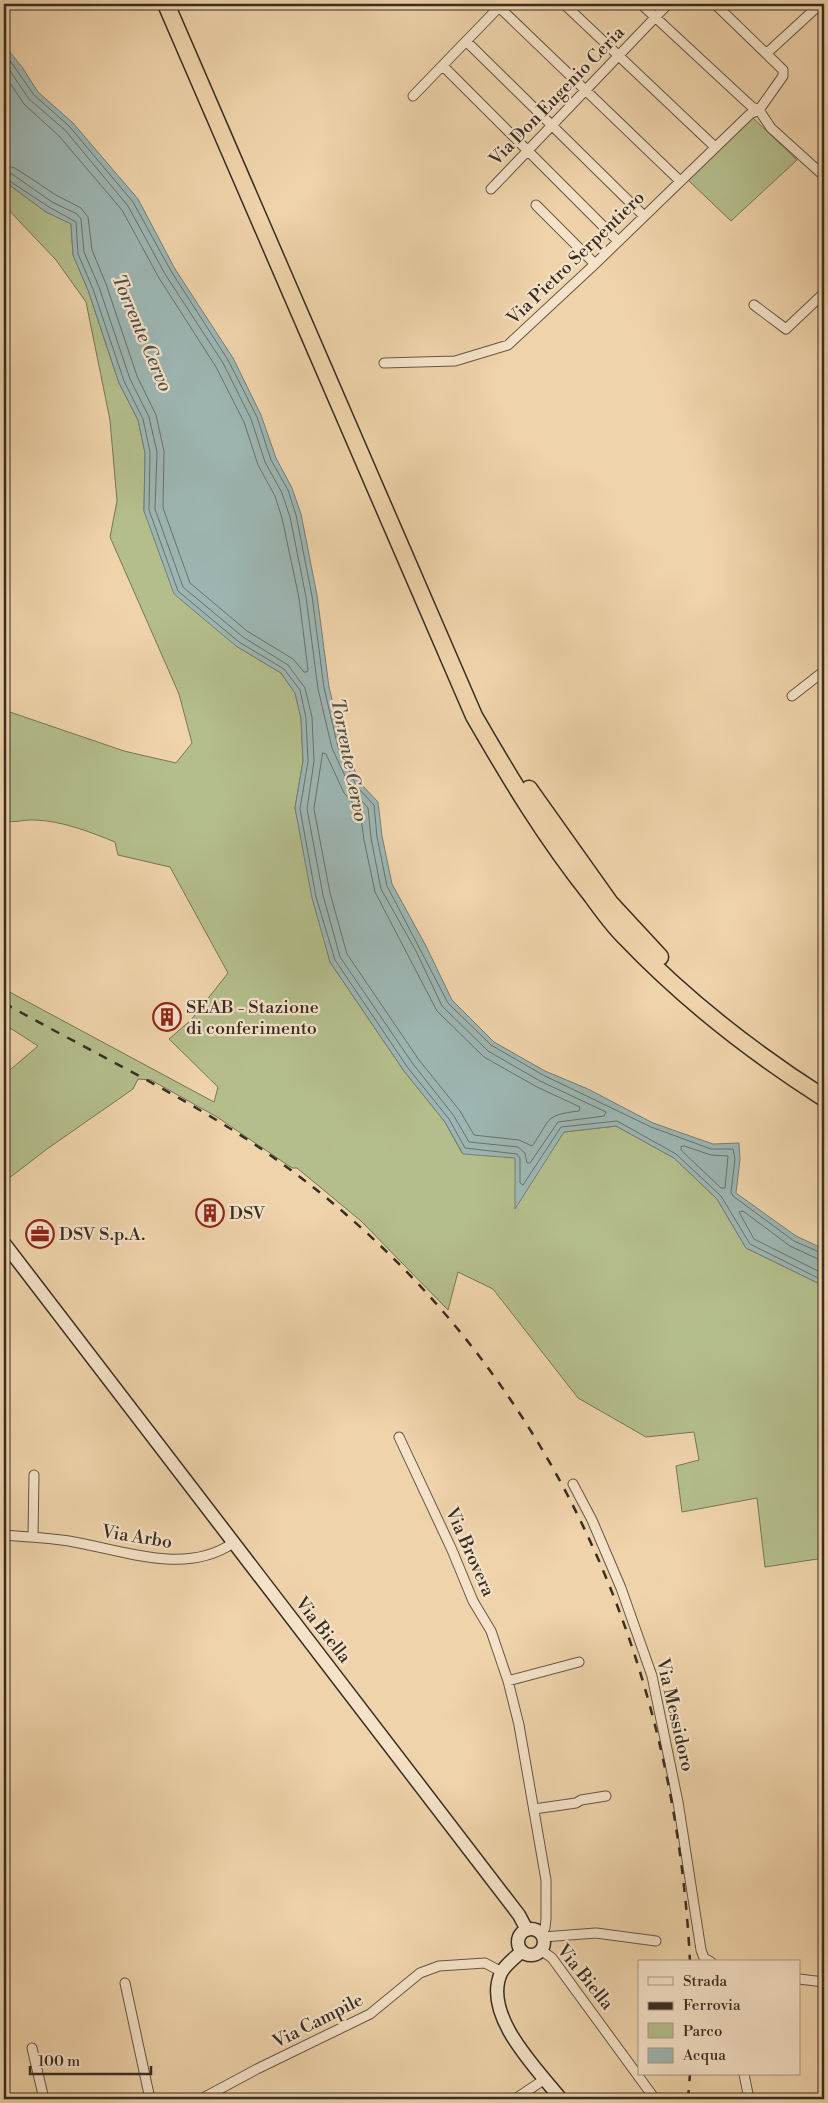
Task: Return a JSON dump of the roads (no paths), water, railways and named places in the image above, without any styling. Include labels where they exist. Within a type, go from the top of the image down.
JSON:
[{"type":"highway","points":[[166,4],[474,716],[519,793],[550,842],[624,936],[687,996],[746,1044],[824,1098]]},
{"type":"highway","points":[[176,4],[480,710],[555,828],[610,903],[659,956],[694,988],[750,1033],[824,1087]]},
{"type":"street","points":[[564,4],[715,147]]},
{"type":"street","points":[[641,4],[752,107],[759,110],[772,128],[824,176]]},
{"type":"street","name":"Via Don Eugenio Ceria","points":[[491,189],[617,55],[668,4]]},
{"type":"street","points":[[715,4],[767,53],[816,8]]},
{"type":"street","points":[[412,96],[500,5],[584,90],[680,181]]},
{"type":"street","points":[[466,41],[644,216]]},
{"type":"street","name":"Via Pietro Serpentiero","points":[[384,363],[455,361],[508,345],[750,114],[759,110],[783,76],[783,70],[767,53]]},
{"type":"street","points":[[443,66],[618,241]]},
{"type":"street","points":[[536,205],[595,264]]},
{"type":"street","points":[[754,305],[786,329],[824,293]]},
{"type":"street","points":[[792,696],[824,671]]},
{"type":"street","name":"Via Biella","points":[[4,1244],[528,1930]]},
{"type":"street","name":"Via Brovera","points":[[399,1437],[452,1550],[473,1601],[491,1631],[508,1681],[519,1725],[546,1880],[547,1902],[545,1928],[542,1935]]},
{"type":"street","points":[[33,1537],[34,1474]]},
{"type":"street","name":"Via Messidoro","points":[[573,1484],[592,1520],[621,1588],[652,1676],[678,1802],[701,1950],[704,1958],[708,1960]]},
{"type":"street","name":"Via Arbo","points":[[4,1535],[69,1541],[121,1553],[185,1560],[218,1553],[233,1543]]},
{"type":"street","points":[[508,1681],[579,1662]]},
{"type":"street","points":[[534,1809],[576,1803],[581,1800],[606,1796]]},
{"type":"street","points":[[542,1935],[544,1944],[541,1950],[530,1955],[522,1951],[519,1944],[520,1937],[528,1930],[535,1930],[542,1935],[596,1933],[656,1941]]},
{"type":"street","name":"Via Biella","points":[[541,1950],[552,1958],[638,2076]]},
{"type":"street","points":[[522,1951],[502,1972],[497,1992],[499,2005],[515,2042],[561,2099]]},
{"type":"street","name":"Via Campile","points":[[201,2099],[257,2068],[370,2014],[420,1973],[439,1966],[485,1963],[502,1972]]},
{"type":"street","points":[[800,1979],[824,1982]]},
{"type":"street","points":[[125,1984],[150,2099]]},
{"type":"street","points":[[32,2048],[44,2099]]},
{"type":"street","name":"Via Biella","points":[[638,2076],[655,2099]]},
{"type":"street","points":[[744,2076],[749,2099]]},
{"type":"street","points":[[515,2099],[545,2079]]},
{"type":"water","name":"Torrente Cervo","points":[[4,45],[22,67],[38,92],[73,123],[138,199],[175,269],[233,358],[261,415],[276,458],[292,488],[301,514],[317,595],[329,687],[343,745],[361,784],[378,802],[382,836],[392,884],[426,946],[452,1000],[494,1042],[545,1071],[588,1089],[653,1123],[713,1144],[739,1143],[740,1159],[736,1193],[796,1236],[824,1249],[824,1286],[746,1248],[717,1199],[674,1158],[616,1126],[564,1132],[515,1209],[515,1158],[463,1154],[445,1122],[404,1071],[330,962],[312,898],[295,808],[303,761],[301,718],[295,693],[281,673],[236,646],[174,594],[144,511],[145,453],[138,420],[119,383],[88,290],[73,255],[71,224],[46,212],[4,181]]},
{"type":"railway","points":[[4,1003],[198,1109],[260,1148],[356,1224],[441,1309],[512,1402],[572,1503],[619,1611],[655,1724],[678,1841],[690,1960]]},
{"type":"railway","points":[[688,2099],[690,2076]]},
{"type":"place","name":"SEAB - Stazione di conferimento","points":[[167,1017]]},
{"type":"place","name":"DSV","points":[[210,1213]]},
{"type":"place","name":"DSV S.p.A.","points":[[40,1234]]}]
